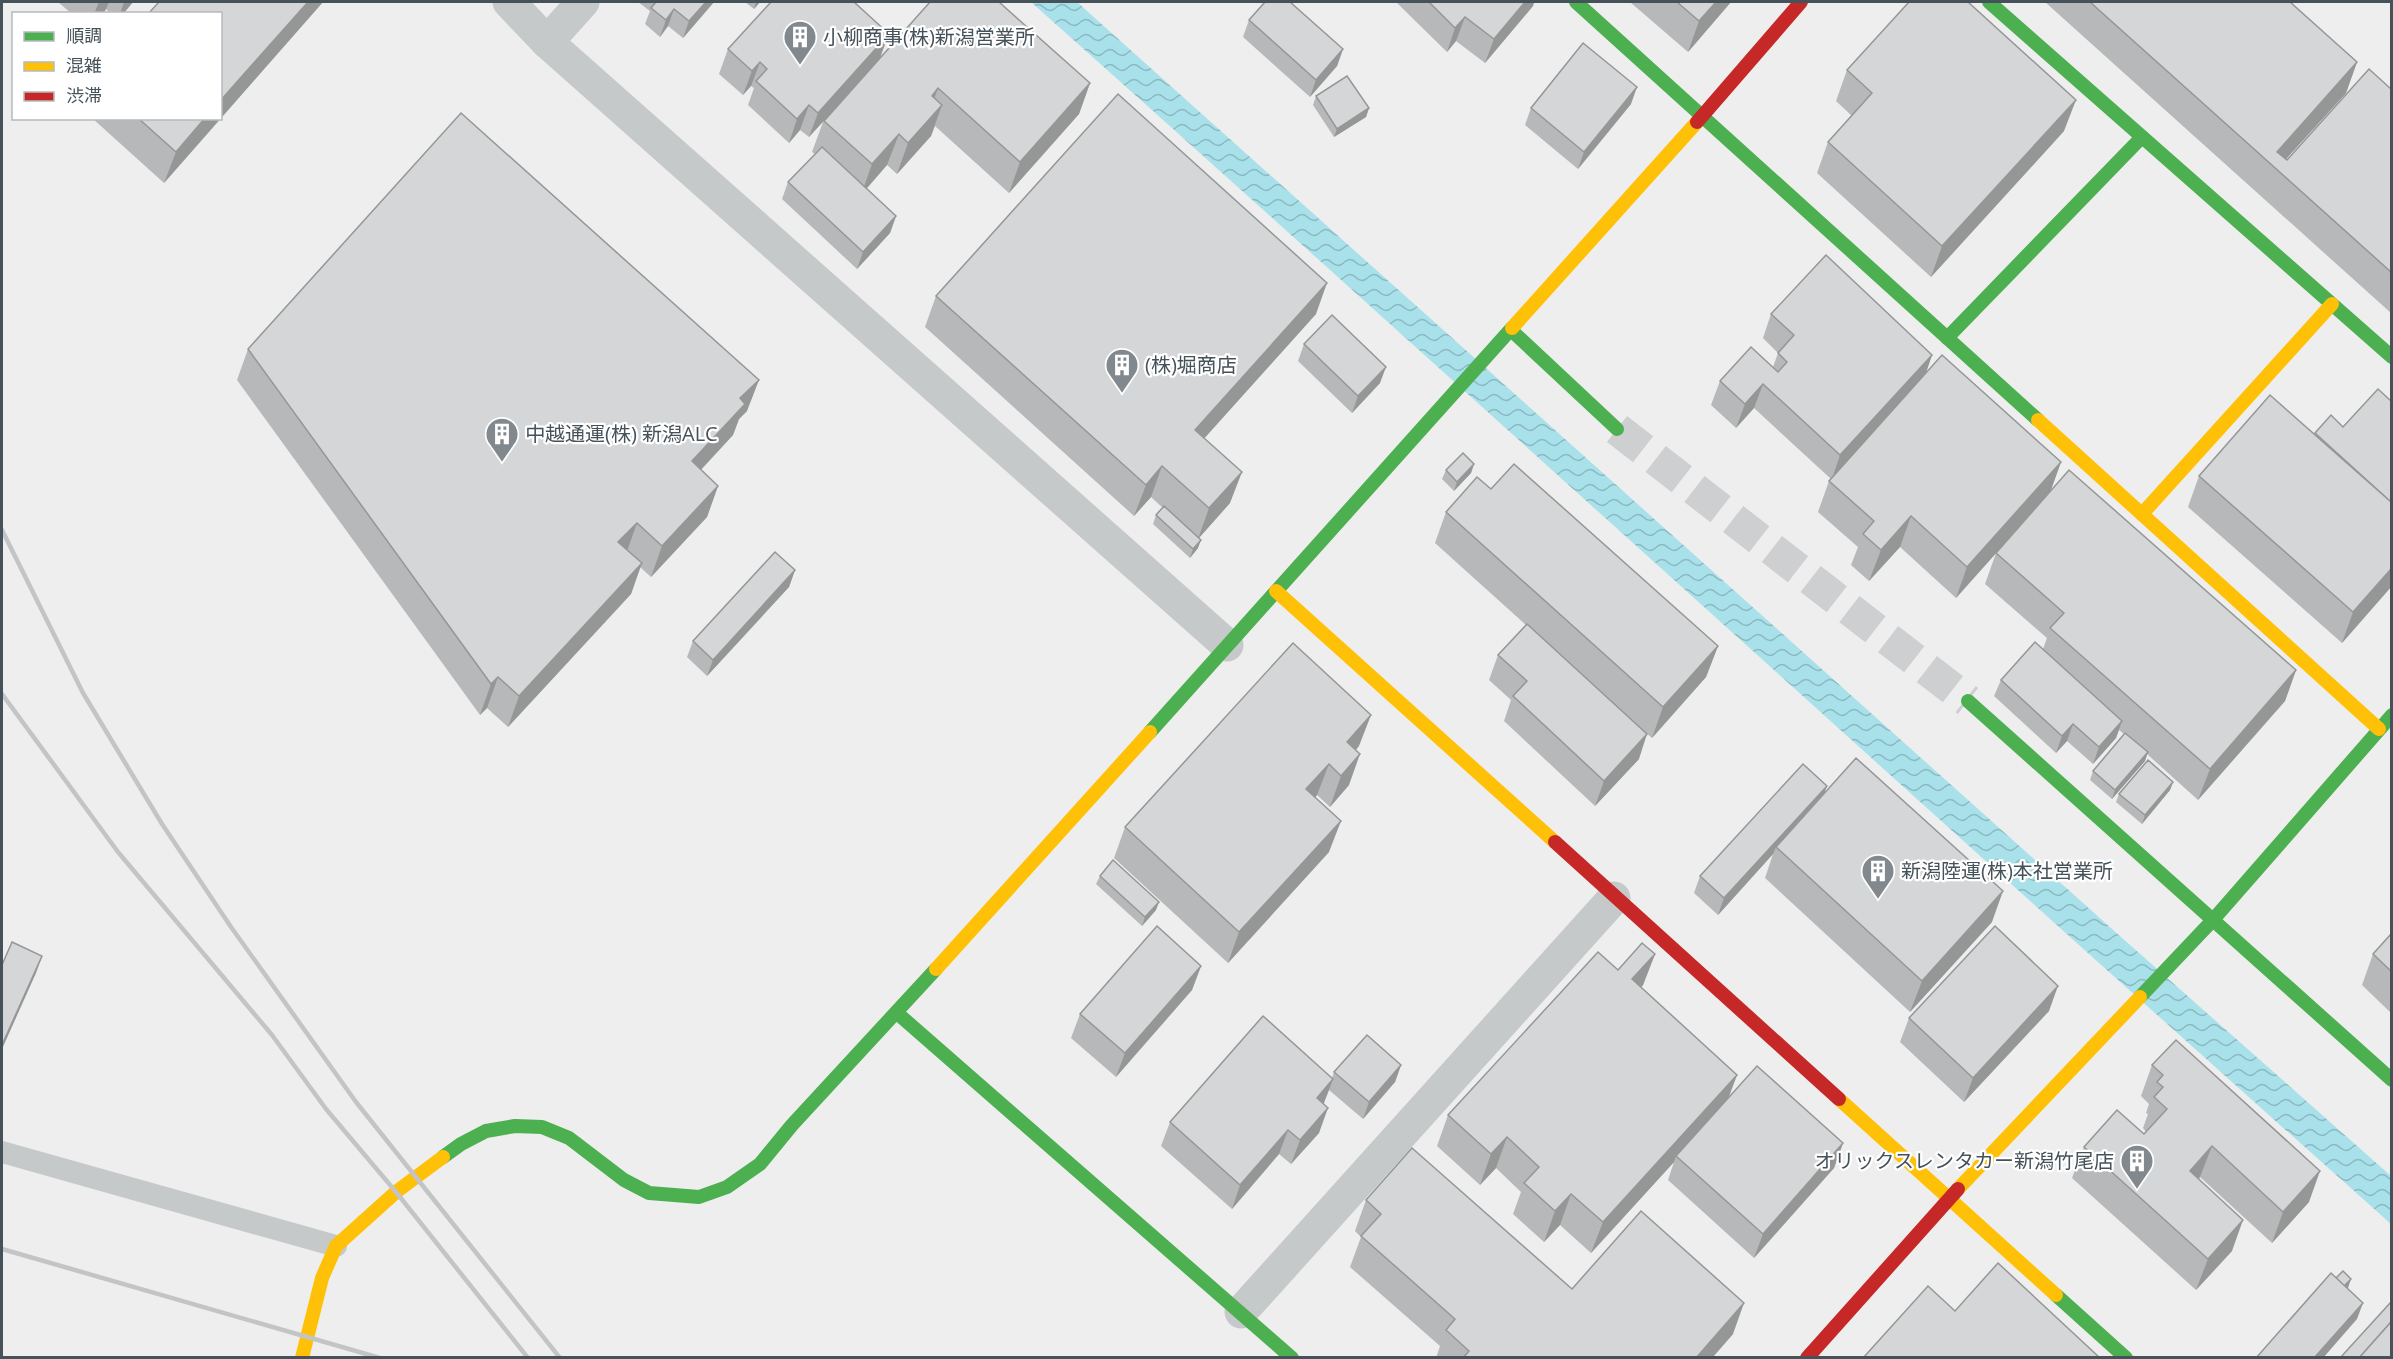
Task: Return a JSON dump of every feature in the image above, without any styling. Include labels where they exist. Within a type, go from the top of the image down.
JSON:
[{"type":"street","points":[[509,2],[547,42],[1227,645]]},
{"type":"street","points":[[547,42],[584,2]]},
{"type":"street","points":[[1576,2],[2379,729]]},
{"type":"street","points":[[302,1358],[322,1278],[336,1246],[396,1192],[461,1144],[486,1131],[514,1126],[542,1127],[568,1138],[624,1180],[649,1193],[699,1197],[727,1187],[760,1164],[792,1125],[897,1013],[1702,117],[1801,2]]},
{"type":"street","points":[[1989,2],[2391,357]]},
{"type":"street","points":[[1947,338],[2142,137]]},
{"type":"street","points":[[2142,514],[2332,304]]},
{"type":"street","points":[[1511,330],[1617,429]]},
{"type":"street","points":[[1276,591],[2126,1358]]},
{"type":"street","points":[[1968,701],[2391,1080]]},
{"type":"street","points":[[1807,1358],[1949,1198],[2212,921],[2391,715]]},
{"type":"street","points":[[1240,1312],[1614,898]]},
{"type":"street","points":[[897,1013],[1292,1358]]},
{"type":"lane","points":[[2,1152],[336,1246]]},
{"type":"water","points":[[1031,2],[1077,2],[2391,1176],[2391,1224],[1371,307]]},
{"type":"building","points":[[159,2],[308,2],[222,99],[222,12],[150,12]]},
{"type":"building","points":[[656,2],[706,2],[689,21],[674,9],[666,20],[651,8]]},
{"type":"building","name":"小柳商事(株)新潟営業所","points":[[771,2],[854,2],[889,34],[818,113],[809,105],[797,119],[756,81],[767,69],[760,62],[752,71],[728,49]]},
{"type":"building","points":[[930,2],[999,2],[1090,83],[1020,162],[938,88],[932,96],[942,105],[908,143],[899,134],[872,164],[824,121]]},
{"type":"building","points":[[1265,2],[1290,2],[1343,49],[1316,80],[1249,20]]},
{"type":"building","points":[[1429,2],[1525,2],[1494,39],[1465,17],[1455,28]]},
{"type":"building","points":[[1677,2],[1716,2],[1699,21]]},
{"type":"building","points":[[1909,2],[1968,2],[2076,100],[1942,246],[1828,142],[1872,93],[1847,70]]},
{"type":"building","points":[[2090,2],[2290,2],[2357,62],[2277,152],[2287,160],[2369,69],[2391,89],[2391,272]]},
{"type":"building","points":[[1583,43],[1637,87],[1584,152],[1531,108]]},
{"type":"building","points":[[1347,76],[1369,108],[1337,129],[1316,96]]},
{"type":"building","name":"(株)堀商店","points":[[1118,94],[1327,283],[1195,430],[1242,472],[1209,508],[1162,466],[1146,485],[936,296]]},
{"type":"building","name":"中越通運(株) 新潟ALC","points":[[461,113],[759,380],[740,398],[745,404],[692,461],[718,486],[662,546],[637,523],[618,542],[642,563],[519,696],[498,677],[491,684],[248,349]]},
{"type":"building","points":[[140,120],[203,120],[176,152]]},
{"type":"building","points":[[822,147],[896,216],[863,252],[788,182]]},
{"type":"building","points":[[1826,255],[1932,355],[1840,455],[1763,384],[1745,404],[1720,381],[1751,347],[1778,372],[1787,362],[1778,353],[1794,335],[1771,314]]},
{"type":"building","points":[[1332,315],[1386,367],[1358,396],[1304,344]]},
{"type":"building","points":[[1942,355],[2061,462],[1967,567],[1911,516],[1881,550],[1863,534],[1874,521],[1829,481]]},
{"type":"building","points":[[2378,389],[2391,401],[2391,502],[2315,433],[2331,415],[2343,427]]},
{"type":"building","points":[[2270,395],[2391,502],[2391,569],[2353,612],[2199,476]]},
{"type":"building","points":[[1463,453],[1474,464],[1457,482],[1446,470]]},
{"type":"building","points":[[1514,464],[1718,646],[1663,707],[1446,512],[1477,477],[1491,489]]},
{"type":"building","points":[[2069,470],[2296,670],[2210,769],[2050,628],[2064,613],[1996,553]]},
{"type":"building","points":[[1164,506],[1201,540],[1193,549],[1156,515]]},
{"type":"building","points":[[775,552],[795,570],[713,660],[693,641]]},
{"type":"building","points":[[1527,624],[1647,734],[1604,781],[1513,696],[1527,681],[1498,655]]},
{"type":"building","points":[[2035,642],[2122,721],[2099,747],[2073,724],[2062,736],[2001,680]]},
{"type":"building","points":[[1293,643],[1371,715],[1347,742],[1360,754],[1341,776],[1329,764],[1306,789],[1341,821],[1239,932],[1125,827]]},
{"type":"building","points":[[2125,733],[2148,752],[2115,790],[2093,771]]},
{"type":"building","name":"新潟陸運(株)本社営業所","points":[[1856,758],[2003,891],[1922,981],[1776,847]]},
{"type":"building","points":[[2148,760],[2173,782],[2145,815],[2119,794]]},
{"type":"building","points":[[1803,764],[1827,786],[1724,898],[1700,876]]},
{"type":"building","points":[[1113,860],[1159,902],[1145,917],[1100,876]]},
{"type":"building","points":[[1157,926],[1201,966],[1125,1053],[1080,1014]]},
{"type":"building","points":[[1995,926],[2058,986],[1973,1078],[1909,1018]]},
{"type":"building","points":[[2391,934],[2391,971],[2373,954]]},
{"type":"building","points":[[12,942],[42,956],[2,1045],[2,965]]},
{"type":"building","points":[[1642,943],[1655,954],[1632,979],[1737,1075],[1603,1222],[1571,1194],[1555,1211],[1524,1183],[1539,1167],[1507,1137],[1491,1154],[1448,1115],[1598,952],[1618,970]]},
{"type":"building","points":[[1263,1016],[1333,1079],[1317,1098],[1328,1108],[1300,1140],[1288,1130],[1240,1185],[1170,1122]]},
{"type":"building","points":[[1367,1035],[1401,1065],[1369,1102],[1334,1072]]},
{"type":"building","points":[[2176,1040],[2320,1171],[2283,1212],[2212,1146],[2190,1171],[2243,1220],[2208,1259],[2084,1147],[2117,1110],[2144,1134],[2167,1109],[2154,1097],[2163,1087],[2157,1082],[2163,1075],[2152,1065]]},
{"type":"building","points":[[1757,1066],[1843,1143],[1763,1234],[1676,1156]]},
{"type":"building","points":[[1412,1148],[1572,1289],[1641,1211],[1744,1303],[1696,1358],[1463,1358],[1469,1351],[1446,1330],[1455,1319],[1361,1236],[1381,1214],[1366,1200]]},
{"type":"building","points":[[1998,1263],[2100,1358],[1863,1358],[1928,1286],[1955,1311]]},
{"type":"building","points":[[2343,1271],[2351,1279],[2344,1286],[2336,1278]]},
{"type":"building","points":[[2331,1273],[2363,1303],[2314,1358],[2256,1358]]},
{"type":"building","points":[[2391,1302],[2391,1322],[2359,1358],[2340,1358]]},
{"type":"building","points":[[2391,1322],[2391,1358],[2359,1358]]},
{"type":"tunnel","points":[[1617,429],[1968,701]]},
{"type":"railway","points":[[2,530],[83,693],[162,824],[231,927],[356,1102],[560,1358]]},
{"type":"railway","points":[[2,694],[118,852],[272,1035],[326,1109],[396,1192],[528,1358]]},
{"type":"railway","points":[[2,1249],[380,1358]]},
{"type":"traffic: fast","points":[[1576,2],[2038,420]]},
{"type":"traffic: fast","points":[[1989,2],[2392,357]]},
{"type":"traffic: fast","points":[[1947,338],[2142,137]]},
{"type":"traffic: fast","points":[[1150,732],[1512,328]]},
{"type":"traffic: fast","points":[[1511,330],[1617,429]]},
{"type":"traffic: fast","points":[[1968,701],[2392,1080]]},
{"type":"traffic: fast","points":[[2140,997],[2212,921],[2392,715]]},
{"type":"traffic: fast","points":[[443,1157],[461,1144],[486,1131],[515,1126],[542,1127],[569,1138],[624,1180],[649,1193],[699,1197],[727,1187],[760,1164],[792,1125],[936,969]]},
{"type":"traffic: fast","points":[[897,1013],[1292,1358]]},
{"type":"traffic: fast","points":[[2056,1295],[2126,1358]]},
{"type":"traffic: slow","points":[[1512,328],[1697,122]]},
{"type":"traffic: slow","points":[[2142,514],[2332,304]]},
{"type":"traffic: slow","points":[[2038,420],[2379,729]]},
{"type":"traffic: slow","points":[[1276,591],[1555,842]]},
{"type":"traffic: slow","points":[[936,969],[1150,732]]},
{"type":"traffic: slow","points":[[1958,1189],[2140,997]]},
{"type":"traffic: slow","points":[[1839,1099],[2056,1295]]},
{"type":"traffic: slow","points":[[302,1358],[322,1278],[336,1246],[396,1192],[443,1157]]},
{"type":"traffic: jam","points":[[1697,122],[1801,2]]},
{"type":"traffic: jam","points":[[1555,842],[1839,1099]]},
{"type":"traffic: jam","points":[[1807,1358],[1958,1189]]},
{"type":"place","name":"小柳商事(株)新潟営業所","points":[[800,66]]},
{"type":"place","name":"(株)堀商店","points":[[1122,394]]},
{"type":"place","name":"中越通運(株) 新潟ALC","points":[[502,463]]},
{"type":"place","name":"新潟陸運(株)本社営業所","points":[[1878,900]]},
{"type":"place","name":"オリックスレンタカー新潟竹尾店","points":[[2137,1190]]}]
